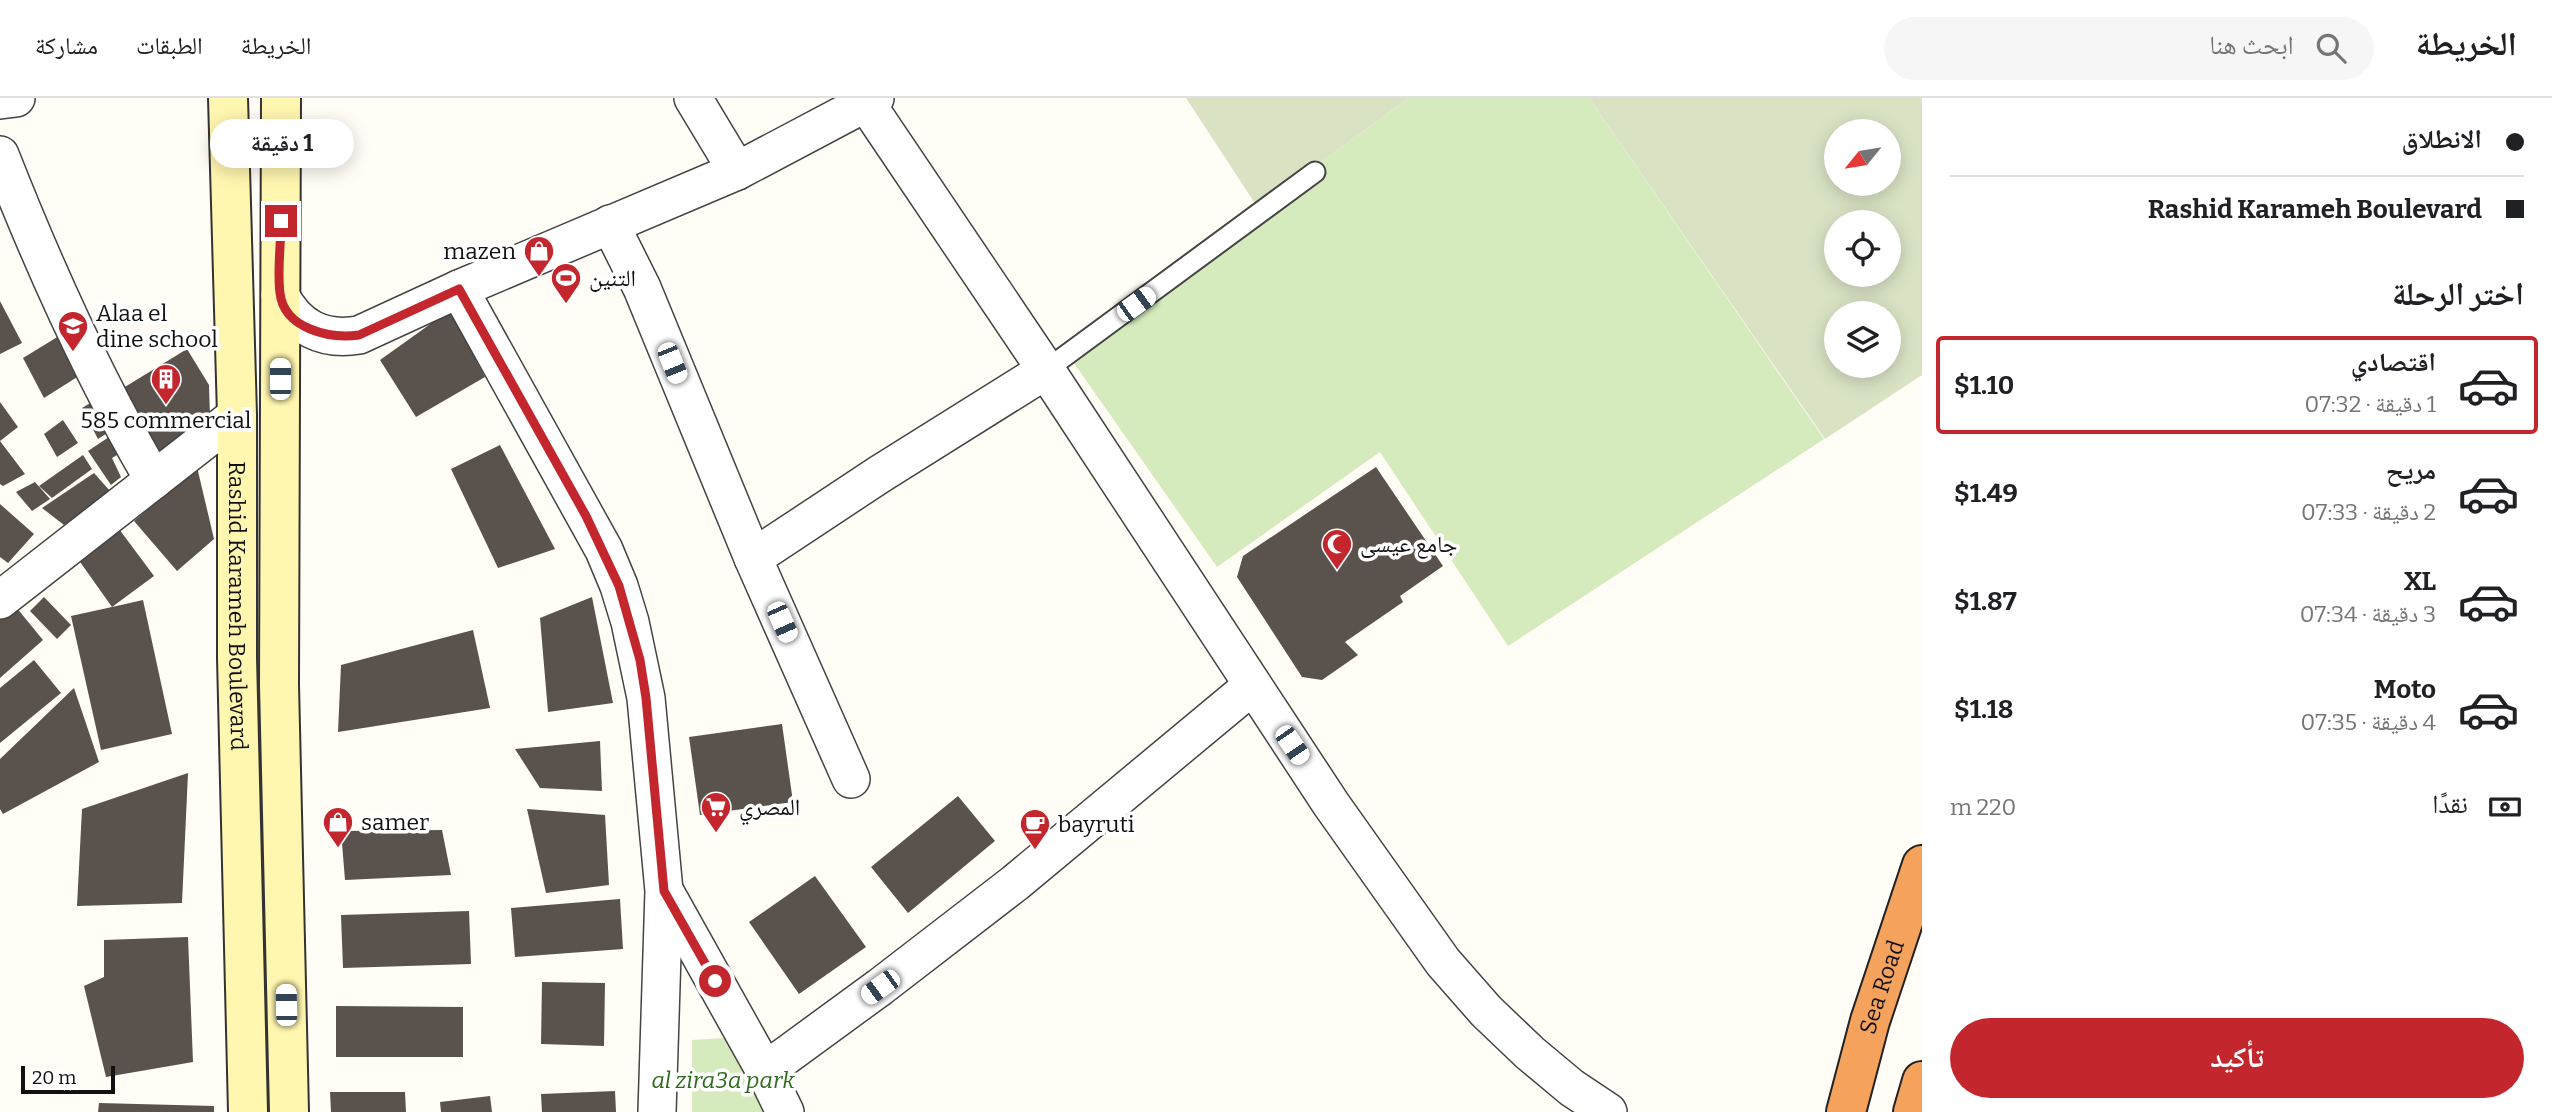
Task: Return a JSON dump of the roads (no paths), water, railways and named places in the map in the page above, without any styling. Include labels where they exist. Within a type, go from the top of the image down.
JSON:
[{"type":"highway","name":"Sea Road","points":[[1846,1112],[1870,1021],[1922,865]]},
{"type":"highway","points":[[1913,1112],[1922,1081]]},
{"type":"street","points":[[0,100],[16,98]]},
{"type":"street","name":"Rashid Karameh Boulevard","points":[[228,98],[237,415],[237,658],[248,1112]]},
{"type":"street","name":"Rashid Karameh Boulevard","points":[[281,98],[279,685],[289,1112]]},
{"type":"street","points":[[693,98],[737,171]]},
{"type":"street","points":[[280,296],[298,321],[312,331],[327,336],[359,335],[459,289],[737,171],[871,101],[1252,686],[1331,804],[1443,962],[1486,1011],[1530,1054],[1572,1088],[1608,1112]]},
{"type":"street","points":[[0,155],[83,349],[154,480]]},
{"type":"street","points":[[610,224],[642,288],[753,558],[851,779]]},
{"type":"street","points":[[459,289],[586,516],[619,586],[640,660],[664,891],[657,1112]]},
{"type":"street","points":[[753,558],[880,474],[1046,370]]},
{"type":"street","points":[[0,600],[237,415]]},
{"type":"street","points":[[765,1071],[1004,891],[1252,686]]},
{"type":"street","points":[[664,891],[765,1071],[785,1112]]},
{"type":"lane","points":[[1046,370],[1315,173]]},
{"type":"place","name":"mazen","points":[[539,278]]},
{"type":"place","name":"التنين","points":[[566,305]]},
{"type":"place","name":"Alaa el dine school","points":[[73,353]]},
{"type":"place","name":"585 commercial","points":[[166,406]]},
{"type":"place","name":"جامع عيسى","points":[[1337,571]]},
{"type":"place","name":"المصري","points":[[716,834]]},
{"type":"place","name":"samer","points":[[338,849]]},
{"type":"place","name":"bayruti","points":[[1035,851]]},
{"type":"park label","name":"al zira3a park","points":[[723,1080]]}]
